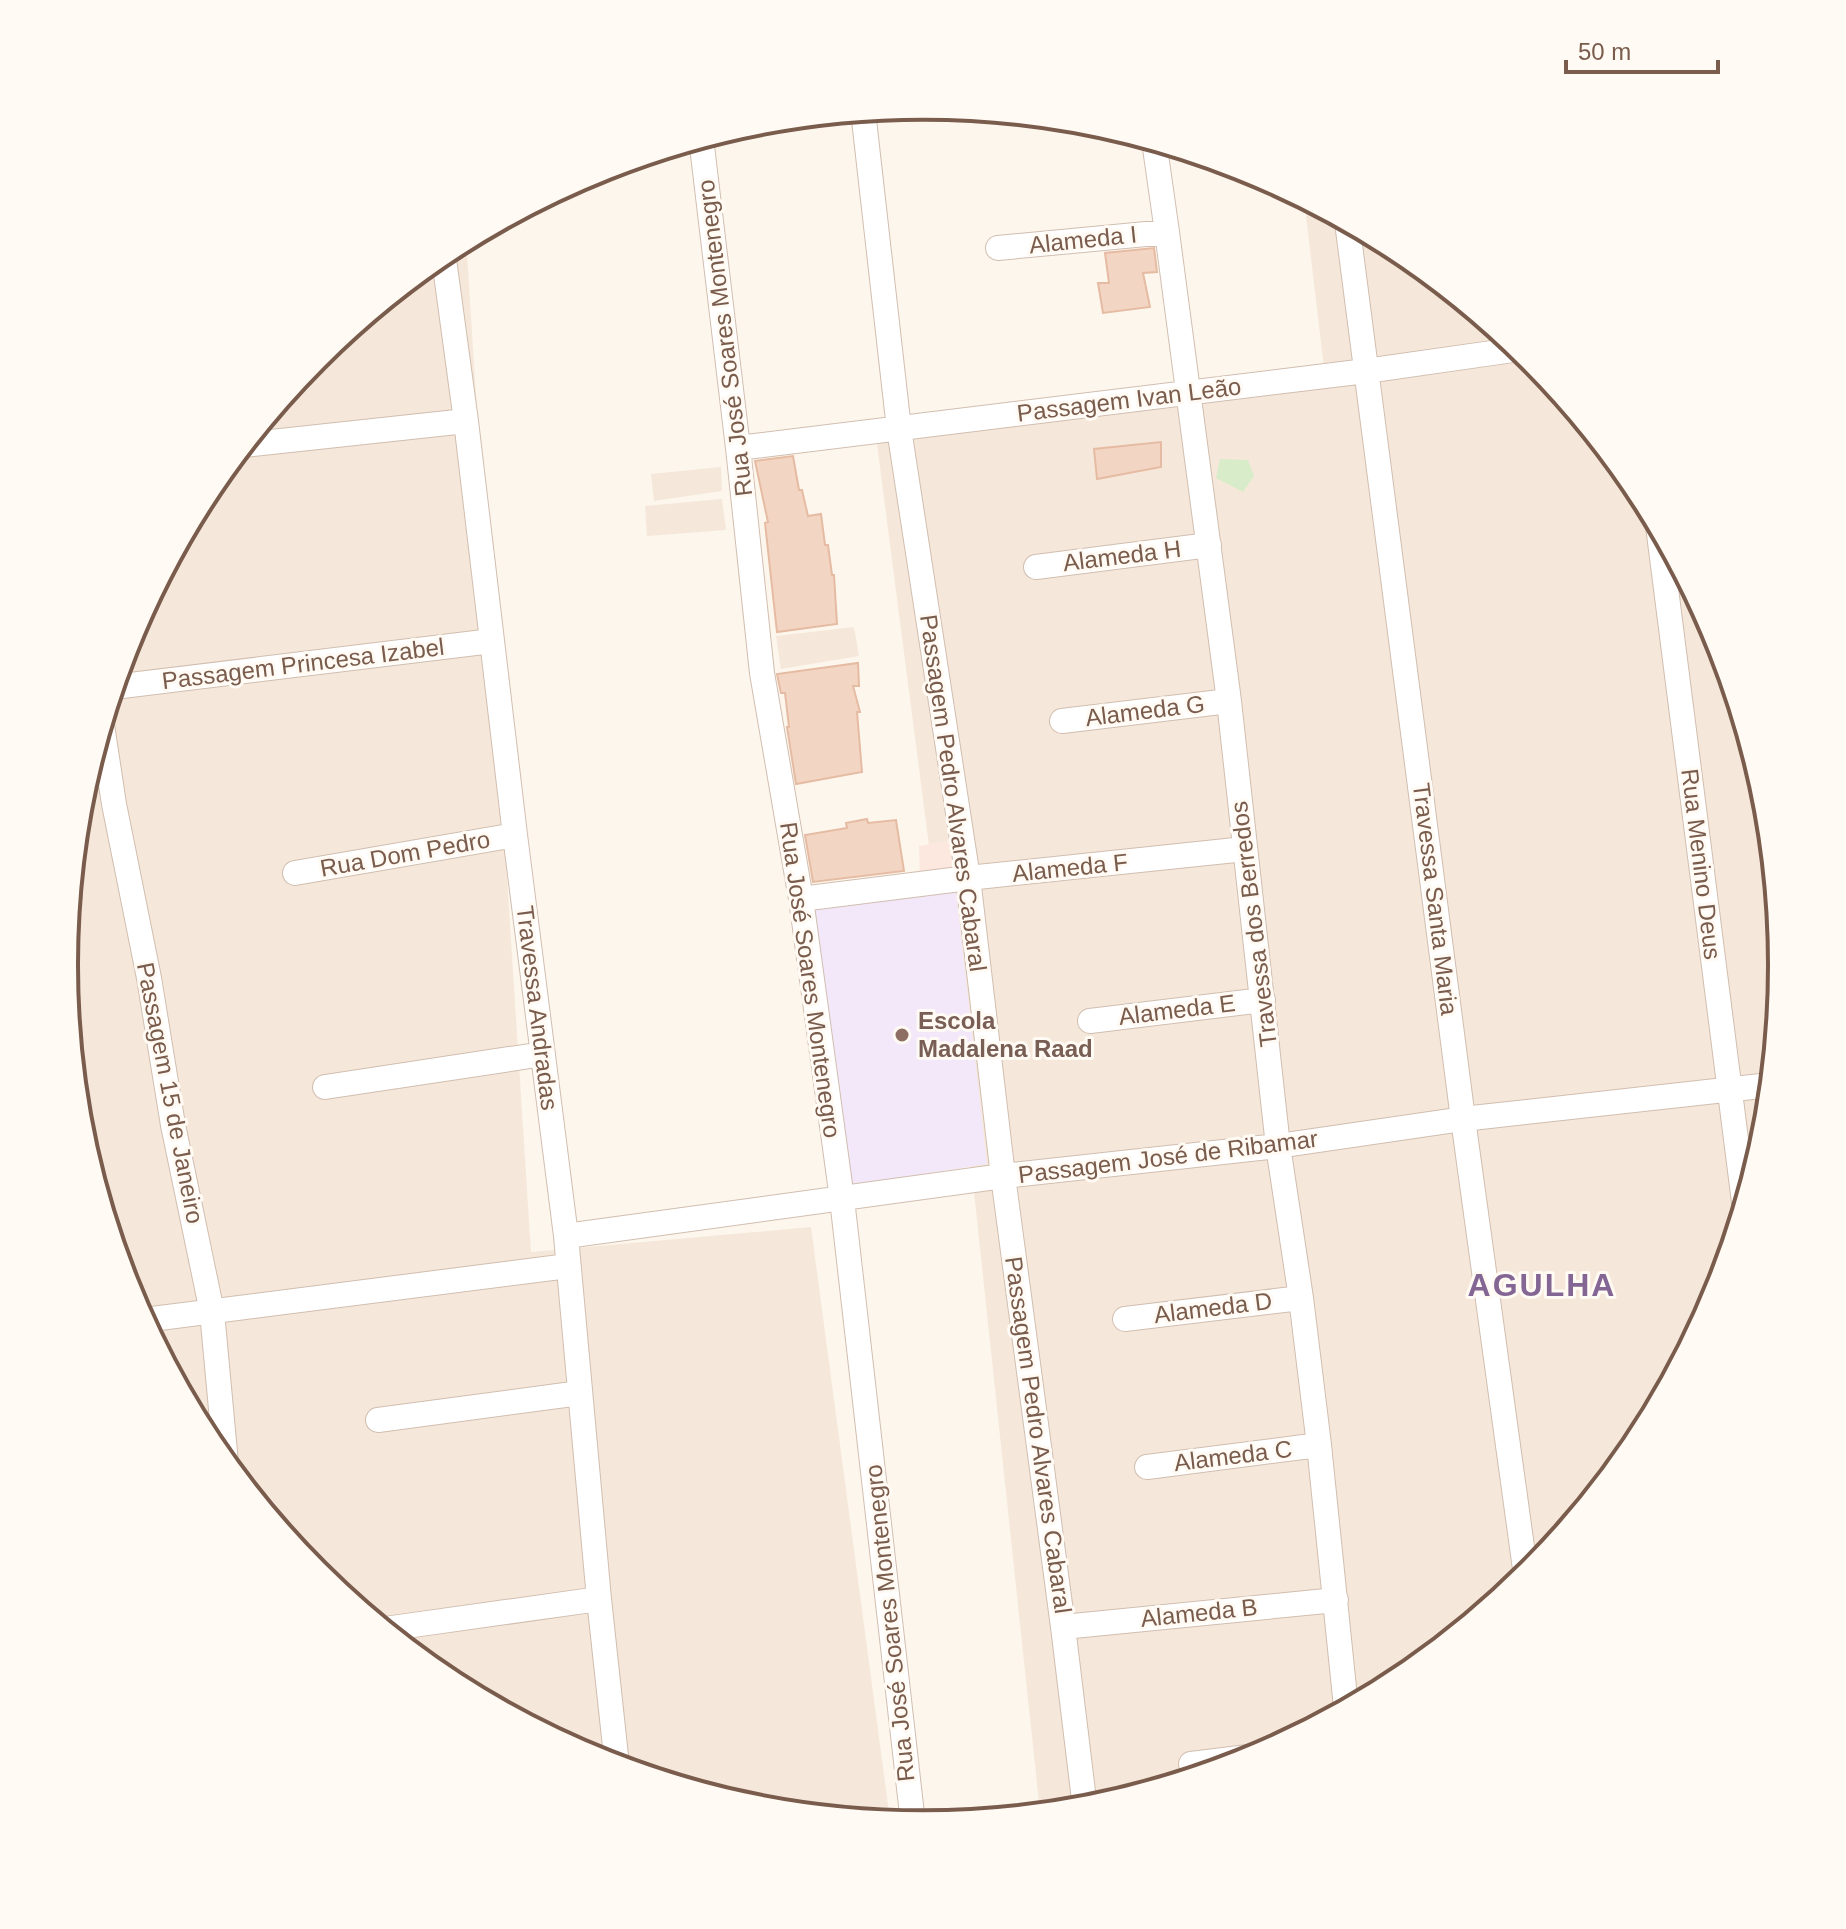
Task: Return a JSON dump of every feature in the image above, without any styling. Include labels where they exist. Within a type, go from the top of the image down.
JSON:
[{"type":"street","name":"Passagem Pedro Alvares Cabaral","points":[[864,121],[899,429],[968,878],[1003,1176],[1083,1794]]},
{"type":"street","name":"Rua José Soares Montenegro","points":[[702,149],[762,673],[801,899],[842,1199],[911,1810]]},
{"type":"street","name":"Travessa dos Berredos","points":[[1156,152],[1229,701],[1278,1146],[1319,1445],[1345,1696]]},
{"type":"street","name":"Alameda I","points":[[998,248],[1167,232]]},
{"type":"street","name":"Travessa Santa Maria","points":[[1349,235],[1463,1119],[1524,1559]]},
{"type":"street","name":"Travessa Andradas","points":[[445,268],[566,1236],[615,1751]]},
{"type":"street","name":"Passagem Ivan Leão","points":[[738,448],[1504,351]]},
{"type":"street","points":[[258,443],[466,421]]},
{"type":"street","name":"Alameda H","points":[[1036,567],[1209,545]]},
{"type":"street","name":"Rua Menino Deus","points":[[1662,555],[1741,1176]]},
{"type":"street","name":"Passagem Princesa Izabel","points":[[126,686],[492,641]]},
{"type":"street","name":"Alameda G","points":[[1062,721],[1229,701]]},
{"type":"street","name":"Passagem 15 de Janeiro","points":[[106,751],[173,1125],[212,1312],[224,1439]]},
{"type":"street","name":"Rua Dom Pedro","points":[[295,873],[515,835]]},
{"type":"street","name":"Alameda F","points":[[801,899],[1245,849]]},
{"type":"street","name":"Alameda E","points":[[1090,1021],[1263,1000]]},
{"type":"street","points":[[325,1087],[543,1054]]},
{"type":"street","name":"Passagem José de Ribamar","points":[[566,1236],[1003,1176],[1278,1146],[1463,1119],[1759,1086]]},
{"type":"street","points":[[156,1319],[568,1266]]},
{"type":"street","name":"Alameda D","points":[[1125,1319],[1301,1298]]},
{"type":"street","points":[[378,1420],[580,1393]]},
{"type":"street","name":"Alameda C","points":[[1147,1467],[1319,1445]]},
{"type":"street","points":[[399,1627],[599,1599]]},
{"type":"street","name":"Alameda B","points":[[1063,1627],[1336,1600]]},
{"type":"street","points":[[1191,1764],[1201,1763]]},
{"type":"shaded area","points":[[1305,211],[1346,233],[1437,294],[1521,367],[1593,450],[1655,542],[1704,641],[1723,693],[1752,800],[1761,854],[1768,964],[1761,1075],[1752,1129],[1723,1236],[1704,1288],[1655,1387],[1593,1479],[1521,1562],[1437,1635],[1392,1667],[1297,1722],[1195,1765],[1142,1781],[1039,1801],[975,1201],[877,444],[1326,385]]},
{"type":"shaded area","points":[[467,254],[531,1252],[811,1227],[889,1809],[758,1793],[651,1765],[549,1722],[500,1696],[409,1635],[325,1562],[288,1522],[220,1434],[165,1338],[123,1236],[94,1129],[85,1075],[78,964],[85,854],[94,800],[123,693],[142,641],[191,542],[253,450],[325,367],[366,329],[409,294]]},
{"type":"shaded area","points":[[721,467],[722,491],[654,501],[651,474]]},
{"type":"shaded area","points":[[722,499],[726,530],[647,536],[645,506]]},
{"type":"shaded area","points":[[854,627],[859,656],[781,669],[776,636]]},
{"type":"shaded area","points":[[955,840],[960,872],[920,878],[919,846]]},
{"type":"shaded area","name":"Escola Madalena Raad","points":[[956,892],[987,1164],[852,1185],[814,905]]},
{"type":"green space","points":[[1220,459],[1248,460],[1254,476],[1243,492],[1216,478]]},
{"type":"building","points":[[1154,248],[1157,272],[1143,273],[1150,307],[1103,313],[1098,283],[1109,283],[1105,253]]},
{"type":"building","points":[[1161,442],[1161,467],[1097,479],[1094,449]]},
{"type":"building","points":[[793,456],[799,490],[802,490],[808,516],[821,514],[825,545],[828,545],[834,575],[837,624],[777,632],[765,523],[768,522],[755,461]]},
{"type":"building","points":[[858,663],[859,686],[853,686],[860,712],[857,712],[862,772],[796,784],[785,693],[781,693],[777,674]]},
{"type":"building","points":[[867,819],[868,823],[896,820],[904,871],[813,882],[805,835],[847,828],[846,823]]},
{"type":"place","name":"Escola Madalena Raad","points":[[902,1035]]},
{"type":"district","name":"AGULHA","points":[[1542,1285]]}]
